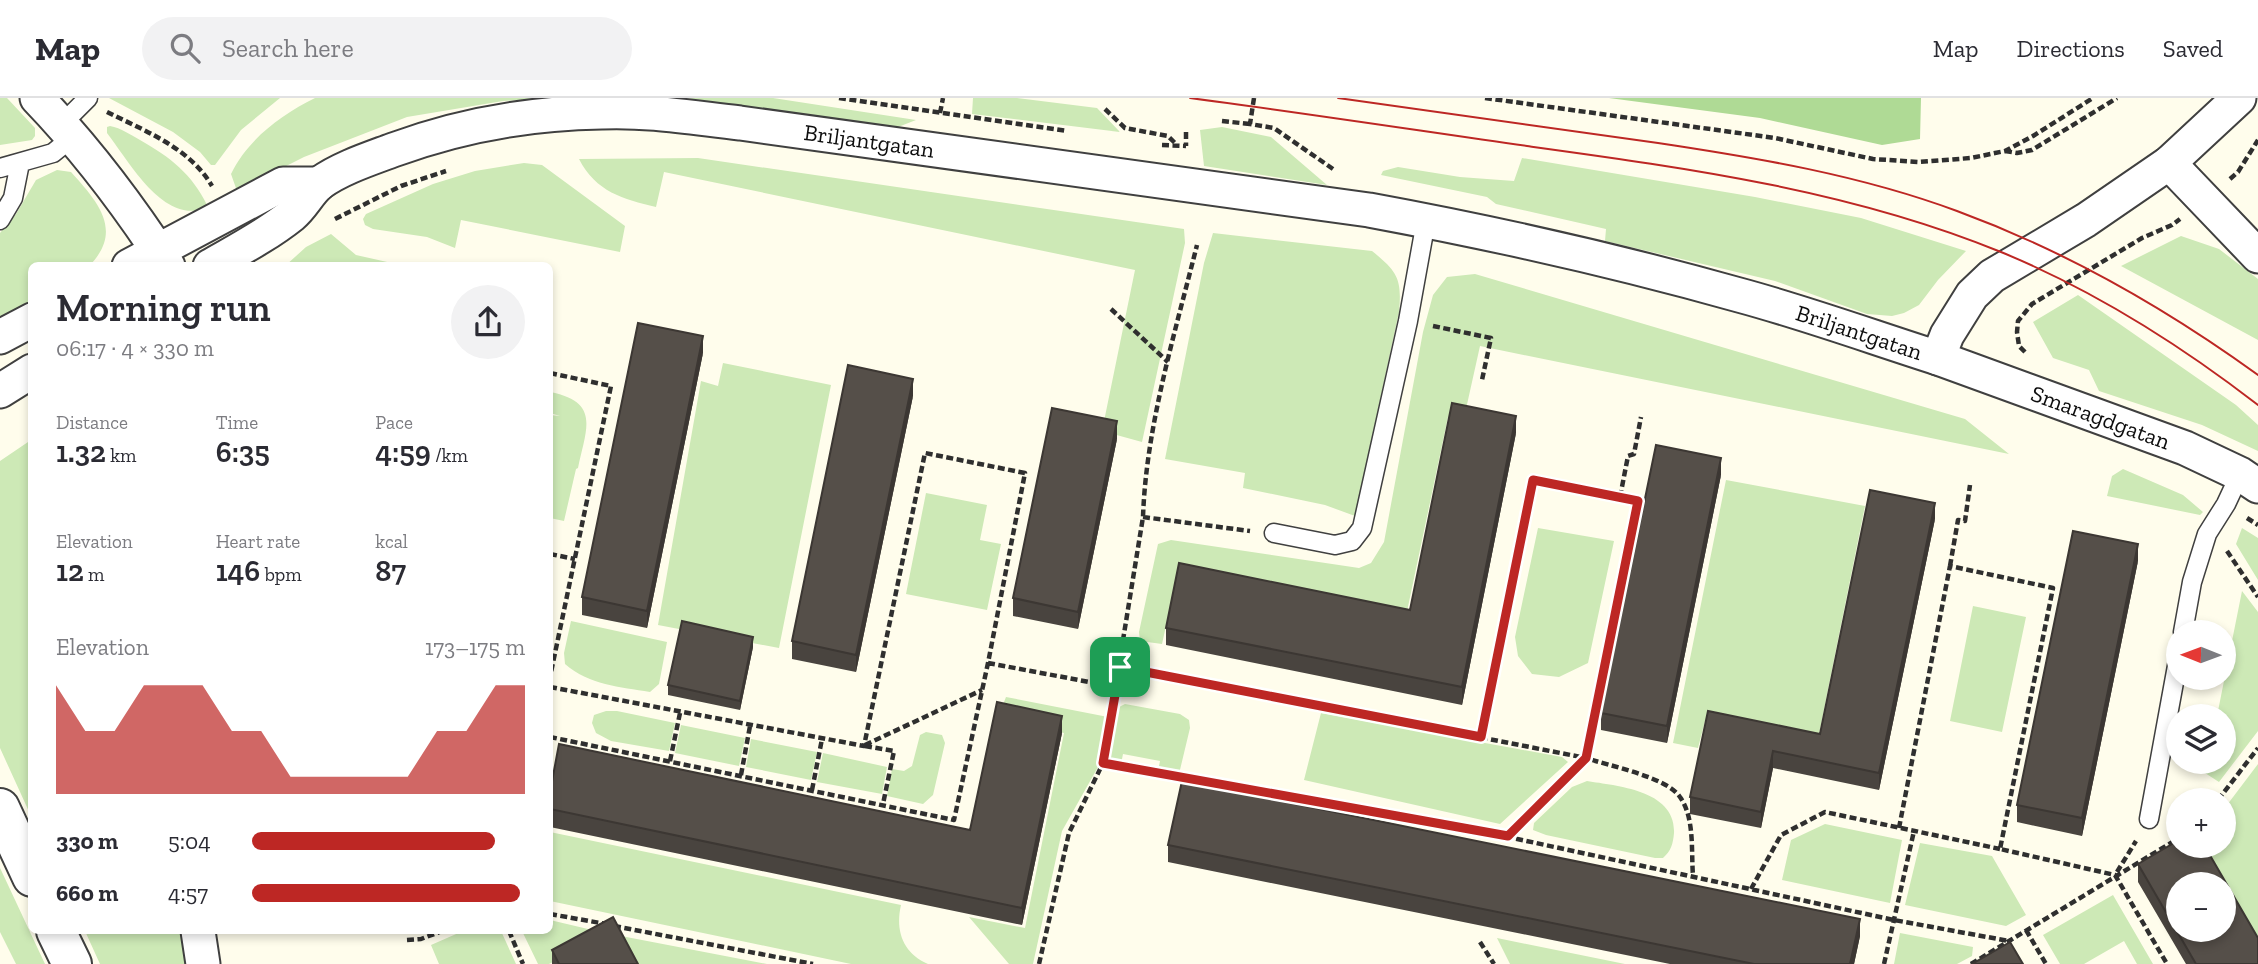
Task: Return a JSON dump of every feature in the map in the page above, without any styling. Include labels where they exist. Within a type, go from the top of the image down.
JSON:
[{"type":"street","points":[[37,98],[68,130],[116,191],[162,258]]},
{"type":"street","name":"Briljantgatan","points":[[217,262],[293,214],[319,184],[363,161],[406,145],[481,125],[602,112],[642,113],[740,123],[1370,210],[1648,270],[1742,296],[1938,358],[1947,335],[1972,295],[1992,276],[2086,220],[2169,163],[2239,98]]},
{"type":"street","points":[[2169,163],[2258,256]]},
{"type":"street","name":"Briljantgatan","points":[[162,258],[228,214],[283,184],[319,184]]},
{"type":"street","points":[[0,337],[28,322]]},
{"type":"street","name":"Smaragdgatan","points":[[1938,358],[2185,448],[2249,480]]},
{"type":"street","points":[[0,391],[28,374]]},
{"type":"street","points":[[0,808],[28,868]]},
{"type":"street","points":[[58,934],[72,964]]},
{"type":"street","points":[[198,934],[203,964]]},
{"type":"lane","points":[[0,168],[53,153],[87,99]]},
{"type":"lane","points":[[0,220],[13,198],[20,163]]},
{"type":"lane","points":[[1274,533],[1335,545],[1352,541],[1362,528],[1408,321],[1426,221]]},
{"type":"lane","points":[[2185,620],[2192,582],[2207,534],[2226,504],[2249,480]]},
{"type":"lane","points":[[2149,819],[2173,690]]},
{"type":"path","points":[[839,98],[1073,132]]},
{"type":"path","points":[[940,113],[943,98]]},
{"type":"path","points":[[1250,124],[1254,98]]},
{"type":"path","points":[[1485,98],[1774,138],[1873,159],[1945,162],[2004,151],[2017,153],[2032,150],[2118,98]]},
{"type":"path","points":[[2004,151],[2093,98]]},
{"type":"path","points":[[87,99],[184,154],[200,168],[228,214]]},
{"type":"path","points":[[1105,108],[1125,128],[1168,136],[1177,144]]},
{"type":"path","points":[[1222,121],[1274,128],[1329,168],[1341,170]]},
{"type":"path","points":[[1185,132],[1188,158]]},
{"type":"path","points":[[2238,172],[2258,140]]},
{"type":"path","points":[[1153,144],[1186,145]]},
{"type":"path","points":[[333,221],[401,186],[448,170]]},
{"type":"path","points":[[2031,360],[2019,346],[2017,332],[2018,321],[2032,304],[2142,238],[2172,225]]},
{"type":"path","points":[[1039,964],[1069,833],[1103,763],[1143,517],[1145,477],[1168,363],[1197,245]]},
{"type":"path","points":[[1111,309],[1168,363]]},
{"type":"path","points":[[1431,326],[1491,338],[1482,380]]},
{"type":"path","points":[[553,374],[611,386],[553,663]]},
{"type":"path","points":[[1620,497],[1628,456],[1634,454],[1641,417]]},
{"type":"path","points":[[553,738],[954,820],[1025,473],[925,453],[864,746]]},
{"type":"path","points":[[1481,737],[1533,480],[1638,501],[1586,758],[1508,836]]},
{"type":"path","points":[[1899,828],[1958,520],[1965,521],[1970,485]]},
{"type":"path","points":[[1143,517],[1274,533]]},
{"type":"path","points":[[2207,534],[2218,540],[2258,597]]},
{"type":"path","points":[[553,555],[575,559]]},
{"type":"path","points":[[1950,566],[2053,588],[2000,849]]},
{"type":"path","points":[[988,663],[1116,687]]},
{"type":"path","points":[[1120,667],[1586,758],[1663,783],[1680,796],[1690,824],[1693,876]]},
{"type":"path","points":[[553,688],[894,751],[883,804]]},
{"type":"path","points":[[864,746],[982,690]]},
{"type":"path","points":[[670,761],[680,713]]},
{"type":"path","points":[[741,775],[750,726]]},
{"type":"path","points":[[812,790],[822,738]]},
{"type":"path","points":[[2227,788],[2258,748]]},
{"type":"path","points":[[1103,763],[1508,836],[1894,920],[2009,941]]},
{"type":"path","points":[[1751,888],[1781,835],[1825,812],[2115,875],[2167,964]]},
{"type":"path","points":[[2115,875],[2149,819]]},
{"type":"path","points":[[1884,964],[1913,831]]},
{"type":"path","points":[[1971,964],[2166,846]]},
{"type":"path","points":[[553,915],[813,964]]},
{"type":"path","points":[[2026,930],[2046,964]]},
{"type":"path","points":[[407,940],[421,940],[435,934]]},
{"type":"path","points":[[510,934],[523,964]]},
{"type":"path","points":[[1480,942],[1494,964]]},
{"type":"green space","points":[[0,98],[7,98],[35,128],[32,140],[0,145]]},
{"type":"green space","points":[[109,98],[280,98],[241,130],[215,165],[211,165],[200,152],[173,132]]},
{"type":"green space","points":[[315,98],[558,98],[503,101],[407,117],[304,157],[237,191],[231,174],[256,139],[278,120]]},
{"type":"green space","points":[[686,98],[773,98],[916,120],[893,129]]},
{"type":"green space","points":[[973,98],[1017,98],[1097,108],[1120,132],[972,114]]},
{"type":"green space","points":[[1609,98],[1921,98],[1920,139],[1882,145],[1760,118]]},
{"type":"green space","points":[[110,126],[151,146],[179,167],[201,194],[206,208],[190,211],[175,207],[162,199],[137,174],[107,133],[107,127]]},
{"type":"green space","points":[[1222,127],[1271,137],[1327,185],[1204,166],[1200,130]]},
{"type":"green space","points":[[698,158],[1184,229],[1185,243],[1142,442],[1102,431],[1135,270],[664,172],[656,207],[632,201],[602,187],[579,159]]},
{"type":"green space","points":[[1522,158],[1755,197],[1861,218],[1966,251],[1919,305],[1892,316],[1867,314],[1775,281],[1605,241],[1606,229],[1496,204],[1487,197],[1381,175],[1383,171],[1398,167],[1460,177],[1514,181]]},
{"type":"green space","points":[[524,163],[542,165],[625,226],[620,252],[461,220],[455,248],[427,237],[373,229],[365,225],[363,219],[366,214],[433,184],[475,171]]},
{"type":"green space","points":[[57,170],[71,172],[98,206],[106,229],[105,241],[92,262],[28,262],[28,305],[0,323],[0,233],[16,214],[36,180]]},
{"type":"green space","points":[[1213,233],[1372,251],[1393,271],[1399,284],[1399,312],[1355,516],[1325,505],[1243,488],[1245,473],[1165,459],[1204,263]]},
{"type":"green space","points":[[331,234],[356,255],[387,262],[289,262],[306,247]]},
{"type":"green space","points":[[2181,236],[2219,249],[2258,279],[2258,340],[2121,266]]},
{"type":"green space","points":[[1475,274],[1965,419],[2009,454],[1480,346],[1464,418],[1448,417],[1405,621],[1177,576],[1162,644],[1140,641],[1139,632],[1158,544],[1171,540],[1359,568],[1371,563],[1384,542],[1423,332],[1433,295],[1447,277]]},
{"type":"green space","points":[[2078,295],[2236,405],[2258,425],[2258,451],[2202,425],[2099,391],[2089,370],[2053,358],[2033,322]]},
{"type":"green space","points":[[723,363],[831,385],[779,648],[658,625],[701,381],[718,386]]},
{"type":"green space","points":[[553,393],[577,403],[586,419],[584,441],[564,521],[553,519],[553,415],[560,416],[553,414]]},
{"type":"green space","points":[[28,442],[28,809],[0,748],[0,461]]},
{"type":"green space","points":[[2123,469],[2183,495],[2203,512],[2200,515],[2107,496],[2112,476]]},
{"type":"green space","points":[[1726,480],[1865,506],[1811,774],[1784,738],[1705,721],[1698,748],[1673,743]]},
{"type":"green space","points":[[926,493],[987,505],[980,540],[1001,544],[987,610],[906,594]]},
{"type":"green space","points":[[1538,528],[1614,541],[1588,663],[1559,677],[1532,674],[1518,656],[1515,637]]},
{"type":"green space","points":[[2242,528],[2258,538],[2258,580],[2236,544]]},
{"type":"green space","points":[[2242,591],[2258,612],[2258,731],[2236,760],[2236,704],[2219,704],[2222,690],[2236,690],[2236,621]]},
{"type":"green space","points":[[1973,606],[2026,617],[2002,732],[1950,721]]},
{"type":"green space","points":[[571,621],[667,642],[659,684],[650,692],[605,684],[574,671],[565,664],[564,653]]},
{"type":"green space","points":[[1006,697],[1108,717],[1098,767],[1062,831],[1033,964],[1009,964],[969,917],[1025,928],[1064,733],[998,717]]},
{"type":"green space","points":[[1125,704],[1180,714],[1189,720],[1190,728],[1179,774],[1158,771],[1160,761],[1123,754],[1121,764],[1111,762],[1108,757],[1119,707]]},
{"type":"green space","points":[[606,711],[675,723],[669,751],[611,741],[596,733],[592,723],[594,715]]},
{"type":"green space","points":[[1321,713],[1562,757],[1568,762],[1500,824],[1304,780]]},
{"type":"green space","points":[[681,725],[745,738],[739,766],[675,753]]},
{"type":"green space","points":[[926,732],[942,735],[945,743],[933,795],[923,804],[887,796],[892,769],[904,771],[912,766],[920,735]]},
{"type":"green space","points":[[751,739],[817,752],[811,780],[746,767]]},
{"type":"green space","points":[[823,753],[887,767],[882,794],[817,782]]},
{"type":"green space","points":[[2258,764],[2258,956],[2236,909],[2236,872],[2216,872],[2206,858],[2236,858],[2236,793]]},
{"type":"green space","points":[[2207,774],[2225,774],[2219,782]]},
{"type":"green space","points":[[1587,781],[1628,788],[1655,799],[1665,807],[1672,819],[1674,833],[1666,855],[1663,858],[1655,858],[1533,830],[1534,823],[1572,787]]},
{"type":"green space","points":[[1825,824],[1902,840],[1890,903],[1782,880],[1791,840]]},
{"type":"green space","points":[[553,833],[901,905],[899,924],[903,940],[912,954],[928,964],[851,964],[553,902]]},
{"type":"green space","points":[[1920,843],[1992,856],[2026,915],[2006,926],[1905,905]]},
{"type":"green space","points":[[0,868],[28,928],[28,934],[31,934],[45,964],[16,964],[0,932]]},
{"type":"green space","points":[[2113,895],[2153,964],[2137,964],[2124,941],[2084,964],[2060,964],[2043,935]]},
{"type":"green space","points":[[553,921],[609,934],[549,964],[538,964],[523,934],[553,934]]},
{"type":"green space","points":[[1900,933],[1973,947],[1972,956],[1957,964],[1894,964]]},
{"type":"green space","points":[[86,934],[185,934],[186,964],[100,964]]},
{"type":"green space","points":[[456,934],[502,934],[516,964],[439,964],[431,945]]},
{"type":"green space","points":[[616,935],[767,964],[632,964]]},
{"type":"green space","points":[[1497,938],[1625,964],[1510,964]]},
{"type":"building","points":[[638,323],[703,336],[647,611],[582,597]]},
{"type":"building","points":[[848,365],[913,379],[856,655],[792,641]]},
{"type":"building","points":[[1452,403],[1516,416],[1462,687],[1166,628],[1179,563],[1410,610]]},
{"type":"building","points":[[1052,408],[1117,421],[1078,612],[1013,598]]},
{"type":"building","points":[[1656,445],[1721,458],[1667,726],[1601,713]]},
{"type":"building","points":[[1870,490],[1935,503],[1879,773],[1773,751],[1761,812],[1690,797],[1708,711],[1820,734]]},
{"type":"building","points":[[2073,531],[2138,544],[2082,818],[2017,805]]},
{"type":"building","points":[[682,621],[753,637],[740,701],[668,685]]},
{"type":"building","points":[[997,702],[1062,716],[1022,908],[553,810],[553,776],[559,744],[970,830]]},
{"type":"building","points":[[1182,781],[1860,919],[1850,964],[1754,964],[1168,845]]},
{"type":"building","points":[[2166,848],[2166,858],[2212,858],[2220,872],[2166,872],[2166,912],[2138,864]]},
{"type":"building","points":[[2236,900],[2258,938],[2258,964],[2196,964],[2183,942],[2236,942]]},
{"type":"building","points":[[613,917],[638,964],[559,964],[552,950]]},
{"type":"building","points":[[2010,942],[2023,964],[1972,964]]},
{"type":"tram line","points":[[1190,98],[1707,173],[1886,212],[2001,252],[2069,283],[2166,340],[2258,405]]},
{"type":"tram line","points":[[1338,98],[1733,155],[1809,169],[1920,198],[2037,244],[2113,282],[2187,326],[2258,375]]},
{"type":"route","points":[[1533,480],[1638,501],[1586,758],[1508,836],[1103,763],[1120,667],[1481,737],[1533,480]]}]
